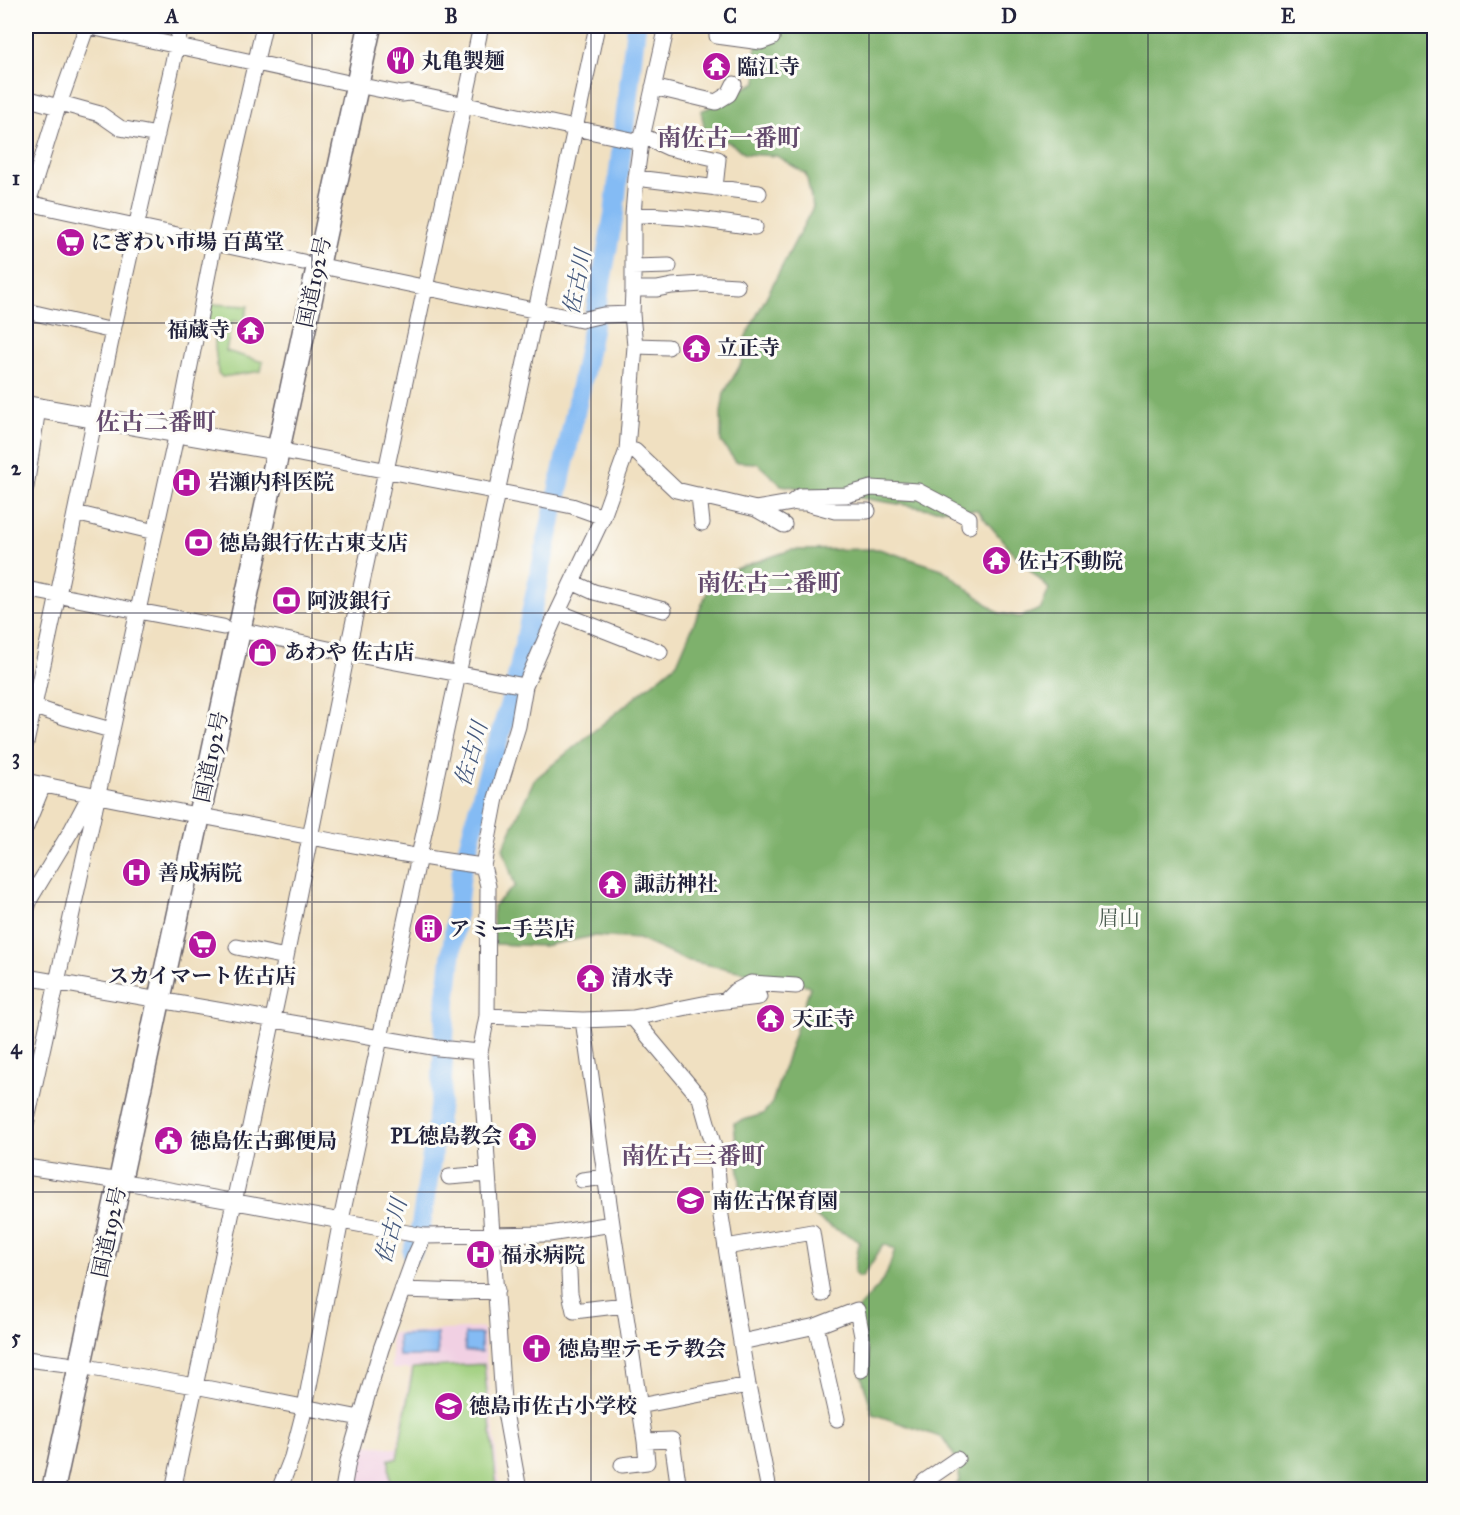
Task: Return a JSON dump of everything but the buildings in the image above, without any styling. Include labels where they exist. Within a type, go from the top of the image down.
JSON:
[{"type":"highway","name":"国道192号","points":[[351,83],[356,26]]},
{"type":"highway","name":"国道192号","points":[[40,1490],[73,1365],[310,264],[351,83],[370,26]]},
{"type":"highway","name":"国道192号","points":[[53,1490],[73,1365]]},
{"type":"main road","points":[[32,407],[270,448]]},
{"type":"street","points":[[26,229],[28,203],[86,26],[402,94],[409,93],[574,129],[632,139],[718,159],[715,188]]},
{"type":"street","points":[[26,743],[29,706],[58,595],[113,331],[181,26]]},
{"type":"street","points":[[26,1124],[93,795],[111,730],[138,611],[177,432],[214,243],[264,26]]},
{"type":"street","points":[[173,1490],[481,26]]},
{"type":"street","points":[[279,1490],[292,1457],[305,1407],[380,1039],[597,26]]},
{"type":"street","points":[[471,864],[496,798],[518,726],[516,684],[558,612],[603,518],[627,450],[635,346],[632,314],[633,214],[636,178],[632,139],[653,87],[667,26]]},
{"type":"street","points":[[717,26],[717,36],[761,42],[772,38]]},
{"type":"street","points":[[653,87],[716,102],[729,94],[734,84]]},
{"type":"street","points":[[26,98],[100,114],[120,128],[157,135]]},
{"type":"street","points":[[636,178],[759,193]]},
{"type":"street","points":[[28,203],[425,289],[581,320],[603,315],[632,314]]},
{"type":"street","points":[[633,214],[690,218],[755,227]]},
{"type":"street","points":[[633,267],[669,266]]},
{"type":"street","points":[[633,289],[703,284],[736,286]]},
{"type":"street","points":[[26,311],[113,331]]},
{"type":"street","points":[[635,346],[668,347]]},
{"type":"street","points":[[26,488],[32,407]]},
{"type":"street","points":[[270,448],[572,506],[603,518]]},
{"type":"street","points":[[627,450],[635,451],[676,490],[756,509],[784,525]]},
{"type":"street","points":[[791,503],[800,496],[846,495],[871,488],[918,491],[969,518],[969,526]]},
{"type":"street","points":[[699,495],[702,523]]},
{"type":"street","points":[[756,509],[806,503],[835,511],[868,512]]},
{"type":"street","points":[[75,513],[154,531]]},
{"type":"street","points":[[572,582],[594,592],[664,610]]},
{"type":"street","points":[[26,589],[516,684]]},
{"type":"street","points":[[558,612],[660,652]]},
{"type":"street","points":[[29,706],[111,730]]},
{"type":"street","points":[[26,781],[310,837],[471,864],[488,886],[487,1017],[480,1052],[503,1401],[519,1490]]},
{"type":"street","points":[[26,827],[43,784]]},
{"type":"street","points":[[27,903],[93,795]]},
{"type":"street","points":[[237,947],[286,957]]},
{"type":"street","points":[[26,977],[380,1039],[442,1049],[480,1052]]},
{"type":"street","points":[[724,1001],[734,992],[751,983],[795,986]]},
{"type":"street","points":[[487,1017],[583,1020],[633,1018],[724,1001],[759,997]]},
{"type":"street","points":[[633,1018],[700,1098],[716,1154],[721,1216],[748,1385],[768,1490]]},
{"type":"street","points":[[583,1020],[647,1462],[622,1465]]},
{"type":"street","points":[[26,1167],[113,1180],[420,1235],[549,1234],[612,1224]]},
{"type":"street","points":[[449,1176],[487,1174]]},
{"type":"street","points":[[582,1180],[606,1177]]},
{"type":"street","points":[[726,1247],[812,1232],[822,1294]]},
{"type":"street","points":[[344,1490],[357,1417],[414,1258],[420,1235]]},
{"type":"street","points":[[566,1279],[574,1311],[624,1305]]},
{"type":"street","points":[[402,1290],[466,1292],[496,1290]]},
{"type":"street","points":[[741,1342],[816,1326],[857,1310],[862,1336],[861,1370]]},
{"type":"street","points":[[816,1326],[837,1419]]},
{"type":"street","points":[[26,1359],[195,1386],[357,1417]]},
{"type":"street","points":[[639,1406],[748,1385]]},
{"type":"street","points":[[645,1441],[672,1440],[679,1490]]},
{"type":"street","points":[[922,1486],[957,1460]]},
{"type":"shaded area","name":"徳島市佐古小学校","points":[[483,1328],[500,1489],[350,1490],[356,1443],[397,1448],[411,1369],[392,1369],[391,1333]]},
{"type":"green space","name":"眉山","points":[[750,26],[1434,26],[1434,1489],[951,1489],[960,1481],[957,1460],[943,1438],[873,1414],[861,1375],[859,1307],[878,1287],[887,1273],[895,1249],[883,1244],[862,1277],[858,1277],[854,1273],[859,1242],[816,1217],[810,1204],[800,1198],[787,1204],[770,1205],[753,1201],[741,1192],[734,1123],[763,1114],[772,1103],[810,987],[685,960],[638,939],[594,936],[543,946],[494,944],[493,906],[515,886],[503,848],[534,780],[677,663],[714,576],[791,550],[879,549],[942,569],[999,613],[1020,617],[1041,609],[1049,589],[1014,554],[977,510],[929,509],[781,485],[757,463],[736,462],[721,442],[724,393],[741,364],[745,338],[813,207],[806,174],[777,156],[745,154],[732,144],[705,132],[701,111],[757,82],[755,53],[759,31]]},
{"type":"green space","points":[[211,304],[248,306],[244,322],[232,321],[226,351],[263,362],[261,371],[222,377],[218,373],[215,326],[208,324]]},
{"type":"green space","name":"徳島市佐古小学校","points":[[484,1364],[497,1489],[390,1489],[389,1459],[397,1459],[413,1368]]},
{"type":"water","points":[[634,26],[644,26],[633,100],[626,83]]},
{"type":"water","points":[[437,1334],[438,1356],[399,1356],[398,1335]]},
{"type":"water","points":[[465,1334],[481,1334],[481,1352],[465,1351]]},
{"type":"waterway","name":"佐古川","points":[[412,1252],[420,1231],[441,1097],[446,1001],[461,874],[484,787],[515,687],[584,372],[614,214],[636,26]]},
{"type":"place","name":"丸亀製麺","points":[[400,61]]},
{"type":"place","name":"臨江寺","points":[[716,67]]},
{"type":"place","name":"にぎわい市場 百萬堂","points":[[70,242]]},
{"type":"place","name":"福蔵寺","points":[[251,330]]},
{"type":"place","name":"立正寺","points":[[696,348]]},
{"type":"place","name":"岩瀬内科医院","points":[[187,482]]},
{"type":"place","name":"徳島銀行佐古東支店","points":[[198,543]]},
{"type":"place","name":"佐古不動院","points":[[997,561]]},
{"type":"place","name":"阿波銀行","points":[[286,601]]},
{"type":"place","name":"あわや 佐古店","points":[[263,652]]},
{"type":"place","name":"善成病院","points":[[137,873]]},
{"type":"place","name":"諏訪神社","points":[[613,884]]},
{"type":"place","name":"アミー手芸店","points":[[428,929]]},
{"type":"place","name":"スカイマート佐古店","points":[[202,945]]},
{"type":"place","name":"清水寺","points":[[590,978]]},
{"type":"place","name":"天正寺","points":[[771,1019]]},
{"type":"place","name":"PL徳島教会","points":[[523,1136]]},
{"type":"place","name":"徳島佐古郵便局","points":[[169,1141]]},
{"type":"place","name":"南佐古保育園","points":[[691,1201]]},
{"type":"place","name":"福永病院","points":[[480,1255]]},
{"type":"place","name":"徳島聖テモテ教会","points":[[537,1349]]},
{"type":"place","name":"徳島市佐古小学校","points":[[448,1406]]},
{"type":"district","name":"南佐古一番町","points":[[729,138]]},
{"type":"district","name":"佐古二番町","points":[[156,422]]},
{"type":"district","name":"南佐古二番町","points":[[769,583]]},
{"type":"district","name":"南佐古三番町","points":[[693,1156]]}]
